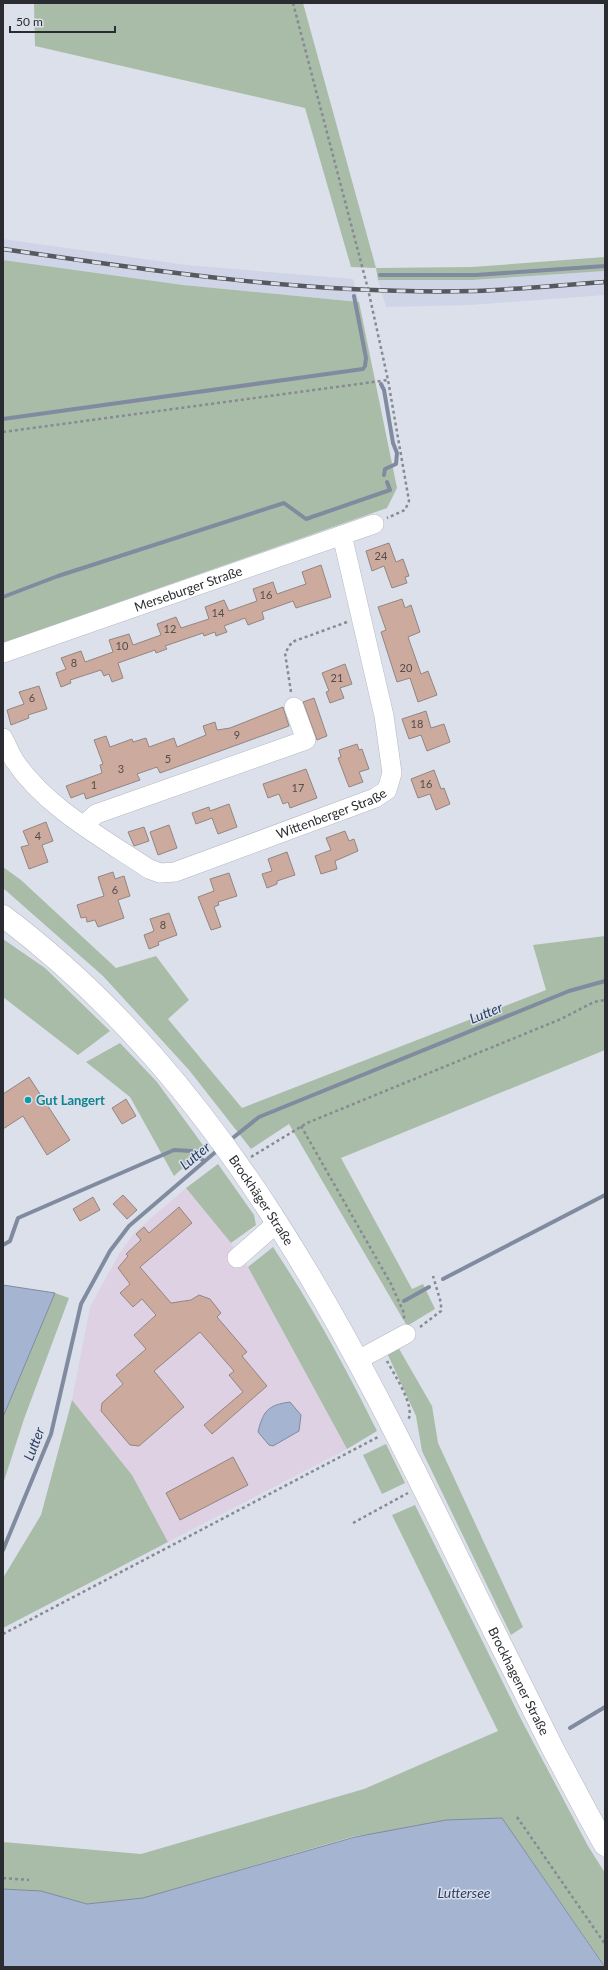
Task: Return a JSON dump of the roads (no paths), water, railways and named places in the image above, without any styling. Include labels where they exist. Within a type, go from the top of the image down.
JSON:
[{"type":"main road","name":"Brockhäger Straße","points":[[3,916],[42,945],[100,1000],[168,1073],[204,1117],[239,1165],[278,1222],[317,1286],[394,1428],[438,1516]]},
{"type":"main road","name":"Brockhagener Straße","points":[[438,1516],[519,1683],[605,1845]]},
{"type":"street","name":"Merseburger Straße","points":[[3,653],[374,524]]},
{"type":"street","name":"Wittenberger Straße","points":[[3,738],[14,760],[33,783],[60,808],[149,869],[160,873],[175,872],[375,798],[387,790],[392,773],[384,716],[342,536]]},
{"type":"street","points":[[84,825],[96,814],[306,740],[294,707]]},
{"type":"street","points":[[237,1258],[278,1222]]},
{"type":"street","points":[[358,1360],[406,1334]]},
{"type":"water","points":[[3,1285],[55,1293],[3,1417]]},
{"type":"water","points":[[290,1402],[301,1415],[299,1431],[273,1446],[269,1445],[258,1432],[262,1419],[272,1407]]},
{"type":"water","name":"Luttersee","points":[[502,1818],[605,1967],[3,1967],[3,1889],[41,1891],[87,1904],[143,1898],[355,1837],[446,1820]]},
{"type":"waterway","points":[[380,275],[476,275],[605,266]]},
{"type":"waterway","points":[[3,419],[363,369],[366,358],[354,296]]},
{"type":"waterway","points":[[381,384],[384,390],[393,443],[397,453],[396,464],[385,469],[384,475]]},
{"type":"waterway","points":[[3,597],[58,576],[284,503],[306,519],[390,490],[387,482]]},
{"type":"waterway","name":"Lutter","points":[[229,1141],[259,1117],[569,991],[605,981]]},
{"type":"waterway","name":"Lutter","points":[[3,1550],[51,1434],[81,1304],[110,1251],[129,1226],[219,1149]]},
{"type":"waterway","points":[[3,1245],[10,1241],[18,1218],[174,1150],[192,1151],[204,1161]]},
{"type":"waterway","points":[[443,1279],[605,1195]]},
{"type":"waterway","points":[[404,1301],[429,1287]]},
{"type":"waterway","points":[[570,1728],[605,1707]]},
{"type":"railway","points":[[3,249],[120,266],[297,286],[415,291],[475,291],[605,282]]},
{"type":"place","name":"Gut Langert","points":[[28,1100]]}]
